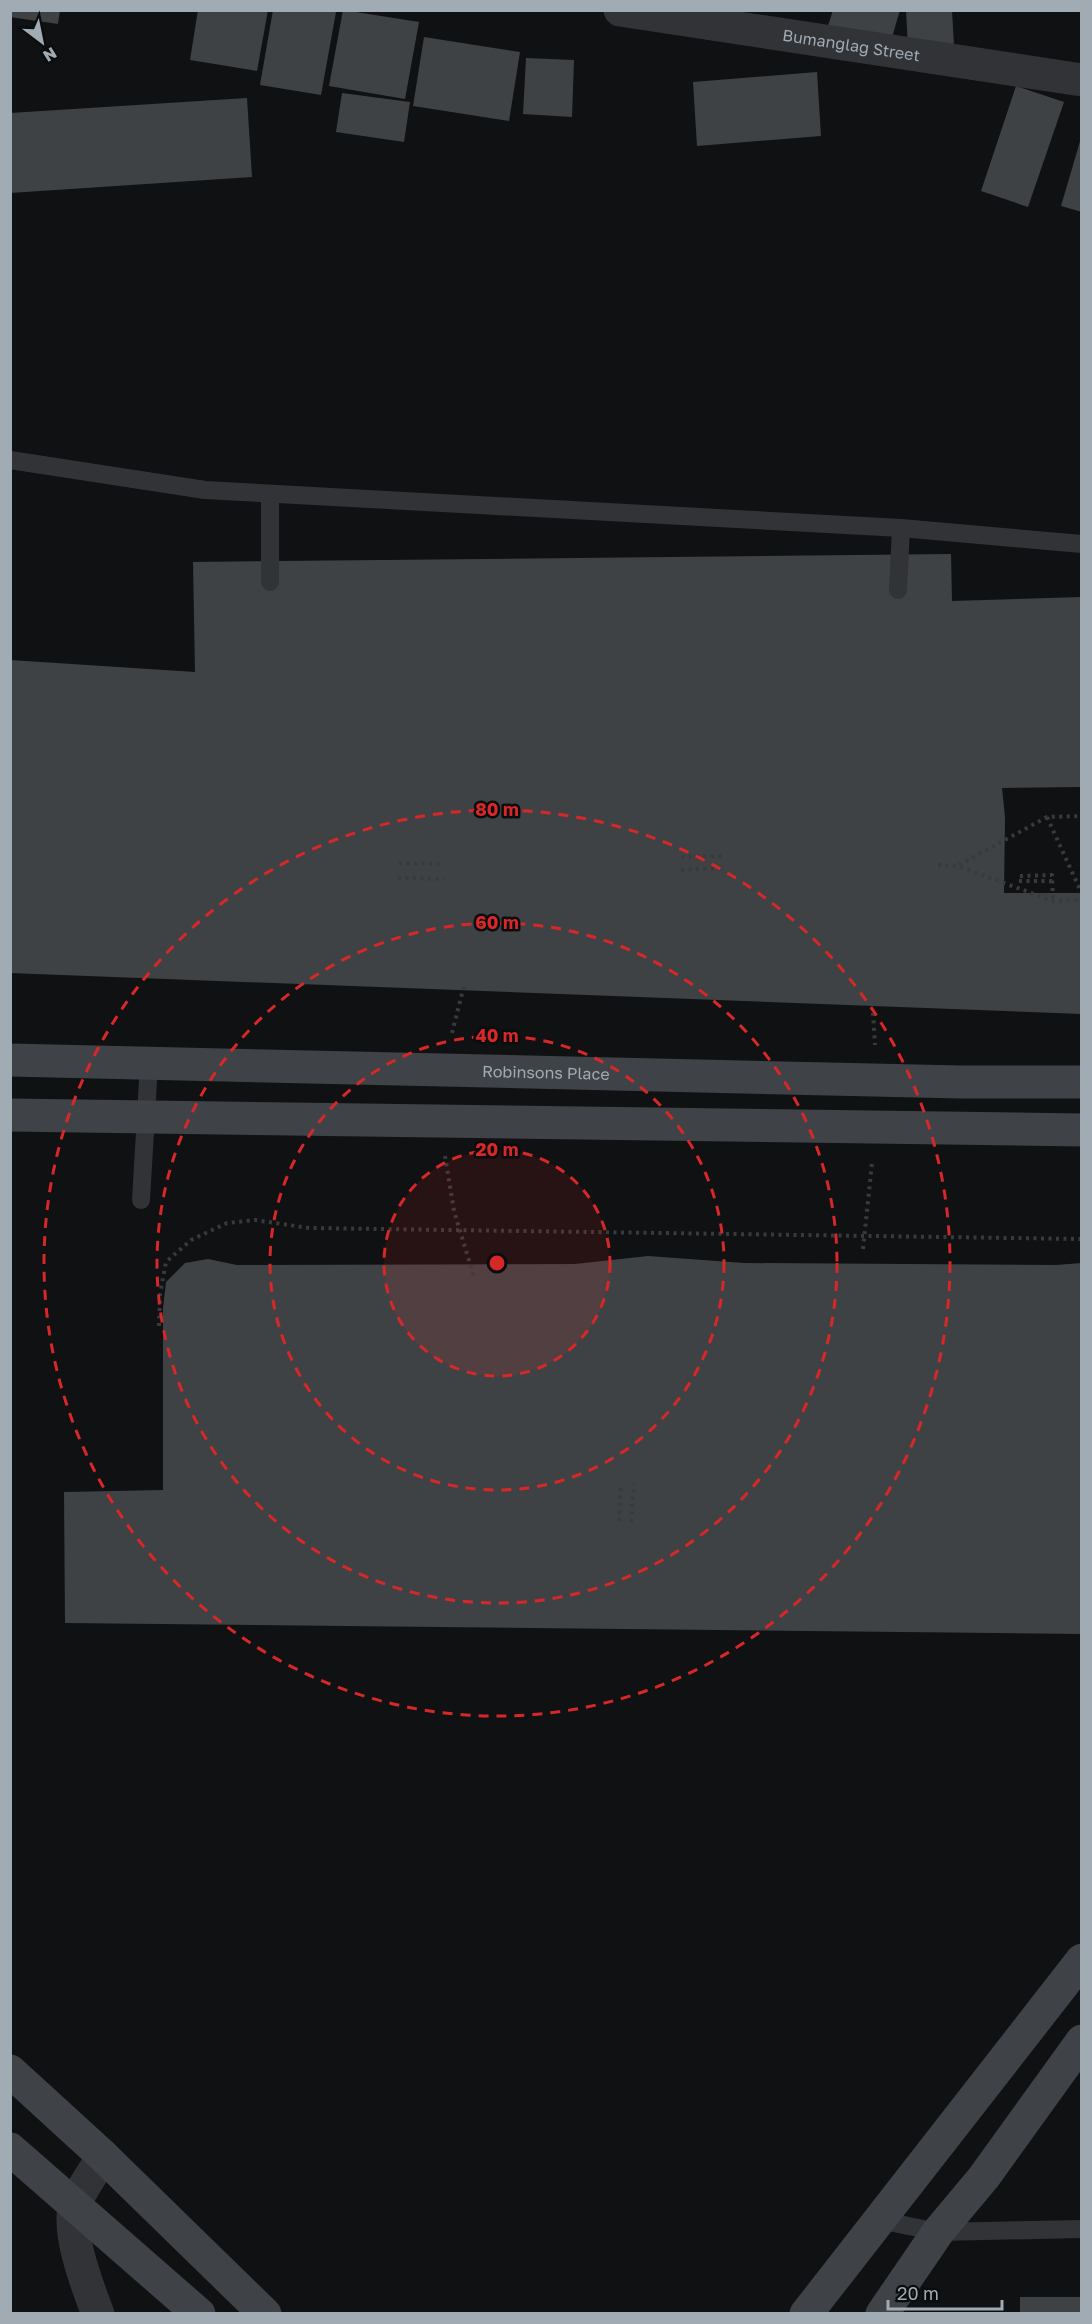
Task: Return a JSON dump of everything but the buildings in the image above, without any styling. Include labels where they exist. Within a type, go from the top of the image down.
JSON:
[{"type":"street","name":"Bumanglag Street","points":[[620,10],[779,22],[1082,80]]},
{"type":"street","name":"Robinsons Place","points":[[10,1060],[961,1082],[1082,1082]]},
{"type":"street","points":[[10,1115],[1082,1130]]},
{"type":"street","points":[[806,2313],[1082,1960]]},
{"type":"street","points":[[882,2313],[938,2232],[984,2177],[1082,2041]]},
{"type":"street","points":[[10,2071],[103,2156],[265,2313]]},
{"type":"street","points":[[10,2149],[199,2313]]},
{"type":"street","points":[[98,2313],[81,2270],[74,2223],[75,2205],[103,2156]]},
{"type":"lane","points":[[10,460],[205,490],[900,528],[1082,544]]},
{"type":"lane","points":[[270,495],[270,582]]},
{"type":"lane","points":[[898,590],[900,528]]},
{"type":"lane","points":[[141,1200],[149,1063]]},
{"type":"lane","points":[[879,2220],[938,2232],[1082,2229]]},
{"type":"path","points":[[958,866],[1047,817],[1082,816]]},
{"type":"path","points":[[1047,817],[1082,894]]},
{"type":"path","points":[[681,857],[725,856]]},
{"type":"path","points":[[399,863],[444,864]]},
{"type":"path","points":[[938,866],[958,866],[1053,901],[1082,900]]},
{"type":"path","points":[[681,870],[725,868]]},
{"type":"path","points":[[1019,878],[1052,875],[1053,901]]},
{"type":"path","points":[[398,878],[444,879]]},
{"type":"path","points":[[450,1043],[465,982]]},
{"type":"path","points":[[873,1013],[875,1047]]},
{"type":"path","points":[[863,1248],[870,1177]]},
{"type":"path","points":[[450,1191],[474,1277]]},
{"type":"path","points":[[159,1326],[160,1294],[166,1262],[191,1240],[227,1223],[255,1220],[309,1228],[1082,1239]]},
{"type":"path","points":[[619,1521],[621,1484]]},
{"type":"path","points":[[631,1522],[634,1484]]}]
